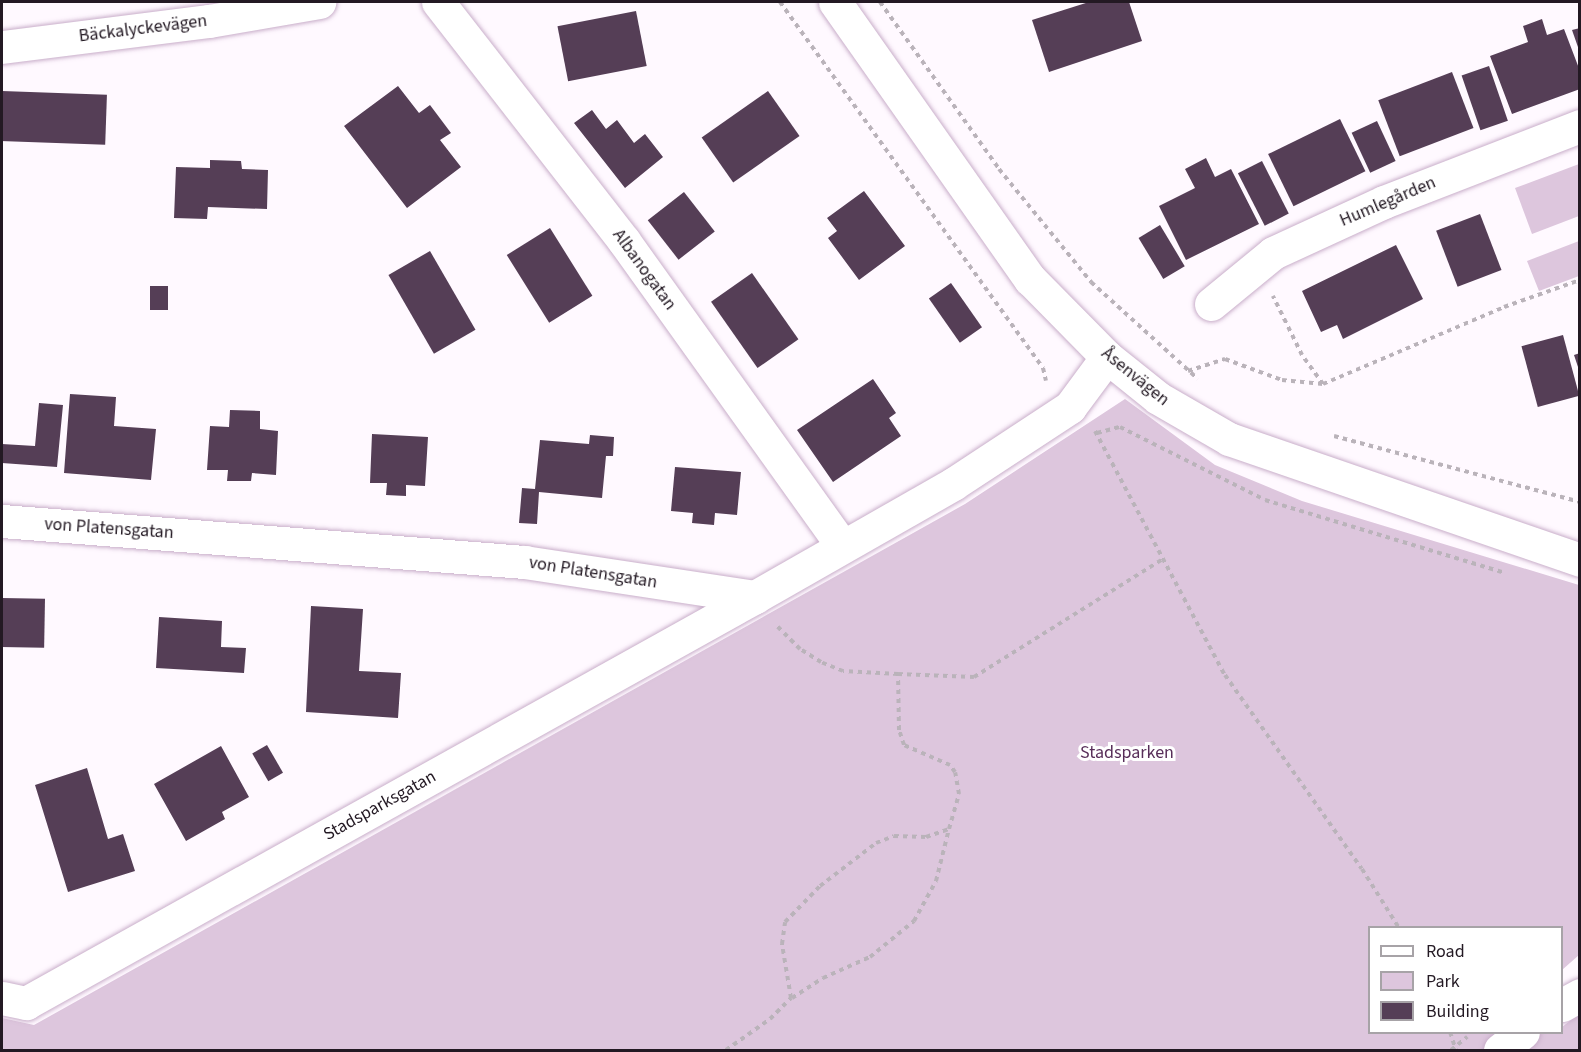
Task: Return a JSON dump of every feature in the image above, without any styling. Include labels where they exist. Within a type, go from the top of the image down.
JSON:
[{"type":"street","name":"Bäckalyckevägen","points":[[2,47],[209,21],[319,2]]},
{"type":"street","name":"Albanogatan","points":[[438,2],[624,241],[842,545]]},
{"type":"street","name":"Åsenvägen","points":[[835,2],[1030,279],[1107,357],[1158,398],[1228,439],[1580,560]]},
{"type":"street","name":"Humlegården","points":[[1211,304],[1274,253],[1384,202],[1580,126]]},
{"type":"street","points":[[755,597],[842,545],[952,484],[1070,407],[1107,357]]},
{"type":"street","name":"von Platensgatan","points":[[2,521],[524,562],[755,597]]},
{"type":"street","name":"Stadsparksgatan","points":[[2,998],[26,1003],[755,597]]},
{"type":"street","points":[[1563,1004],[1580,995]]},
{"type":"street","points":[[1500,1050],[1520,1034]]},
{"type":"path","points":[[780,2],[1036,358],[1047,386]]},
{"type":"path","points":[[1258,266],[1302,355],[1323,384]]},
{"type":"path","points":[[1188,371],[1225,359],[1282,380],[1323,384],[1504,307],[1580,280]]},
{"type":"path","points":[[1398,926],[1362,869],[1225,675],[1097,433],[1120,427],[1265,501],[1512,576]]},
{"type":"path","points":[[755,597],[777,627],[821,663],[843,671],[974,677],[1164,559]]},
{"type":"path","points":[[726,1050],[770,1020],[791,998],[823,978],[870,957],[914,921],[936,881],[959,794],[956,772],[939,758],[904,745],[899,730],[898,675]]},
{"type":"path","points":[[791,998],[782,944],[785,922],[820,886],[876,843],[894,836],[926,837],[949,829]]},
{"type":"path","points":[[1450,1034],[1454,1050]]},
{"type":"path","points":[[1454,1050],[1471,1034]]},
{"type":"green space","points":[[1579,164],[1579,216],[1532,234],[1515,188]]},
{"type":"green space","points":[[1579,241],[1579,276],[1539,291],[1527,261]]},
{"type":"green space","name":"Stadsparken","points":[[1125,399],[1215,465],[1302,501],[1579,585],[1579,955],[1563,969],[1563,926],[1368,926],[1368,1034],[1563,1034],[1563,1026],[1579,1014],[1579,1050],[2,1050],[2,1018],[34,1025],[965,504]]},
{"type":"building","points":[[1089,2],[1129,2],[1142,41],[1049,72],[1032,20]]},
{"type":"building","points":[[636,11],[647,66],[568,81],[557,26]]},
{"type":"building","points":[[1542,19],[1547,35],[1564,29],[1580,71],[1580,89],[1512,114],[1490,56],[1528,42],[1523,26]]},
{"type":"building","points":[[1580,28],[1580,50],[1579,50],[1572,30]]},
{"type":"building","points":[[1489,66],[1508,121],[1480,130],[1462,75]]},
{"type":"building","points":[[1452,72],[1474,128],[1400,156],[1378,100]]},
{"type":"building","points":[[398,86],[419,113],[430,105],[451,133],[440,140],[461,167],[407,208],[344,126]]},
{"type":"building","points":[[2,91],[107,95],[105,145],[2,141]]},
{"type":"building","points":[[768,91],[800,136],[733,183],[702,137]]},
{"type":"building","points":[[592,110],[606,129],[617,120],[634,143],[645,134],[663,157],[625,188],[574,123]]},
{"type":"building","points":[[1340,119],[1365,171],[1294,206],[1268,154]]},
{"type":"building","points":[[1377,121],[1396,161],[1370,173],[1352,133]]},
{"type":"building","points":[[1206,158],[1215,177],[1231,169],[1259,224],[1186,260],[1159,206],[1195,188],[1185,169]]},
{"type":"building","points":[[210,160],[241,161],[242,169],[268,170],[267,209],[208,207],[207,219],[174,218],[176,167],[210,168]]},
{"type":"building","points":[[1262,161],[1289,214],[1265,226],[1238,173]]},
{"type":"building","points":[[864,191],[905,246],[859,280],[828,238],[837,231],[827,218]]},
{"type":"building","points":[[684,192],[715,231],[679,260],[648,220]]},
{"type":"building","points":[[1480,214],[1502,270],[1458,287],[1436,231]]},
{"type":"building","points":[[1160,225],[1185,266],[1163,279],[1139,238]]},
{"type":"building","points":[[550,228],[592,296],[549,323],[507,255]]},
{"type":"building","points":[[1396,245],[1423,299],[1343,339],[1337,325],[1321,332],[1302,291]]},
{"type":"building","points":[[430,251],[476,330],[434,354],[388,275]]},
{"type":"building","points":[[752,273],[798,339],[758,368],[711,302]]},
{"type":"building","points":[[951,283],[982,327],[960,343],[929,298]]},
{"type":"building","points":[[150,286],[168,286],[168,310],[150,310]]},
{"type":"building","points":[[1563,335],[1579,396],[1538,407],[1521,346]]},
{"type":"building","points":[[1580,353],[1580,370],[1579,370],[1574,355]]},
{"type":"building","points":[[873,379],[896,413],[889,418],[901,436],[833,482],[797,430]]},
{"type":"building","points":[[70,394],[116,397],[114,426],[156,429],[151,480],[64,473]]},
{"type":"building","points":[[39,403],[63,405],[57,467],[2,463],[2,444],[35,446]]},
{"type":"building","points":[[230,410],[260,411],[260,429],[278,431],[276,475],[252,473],[251,481],[227,481],[228,470],[207,470],[210,426],[229,427]]},
{"type":"building","points":[[372,434],[428,437],[425,486],[406,485],[406,496],[386,495],[387,483],[370,483]]},
{"type":"building","points":[[590,435],[614,437],[613,456],[606,456],[602,498],[539,492],[537,524],[519,523],[522,488],[535,489],[540,440],[589,444]]},
{"type":"building","points":[[675,467],[741,472],[737,515],[715,513],[714,525],[692,523],[693,513],[671,511]]},
{"type":"building","points":[[2,598],[45,599],[44,648],[2,647]]},
{"type":"building","points":[[311,606],[363,609],[359,671],[401,673],[398,718],[306,712]]},
{"type":"building","points":[[159,617],[222,621],[221,647],[246,648],[244,673],[156,668]]},
{"type":"building","points":[[267,745],[283,773],[268,781],[252,754]]},
{"type":"building","points":[[221,746],[249,797],[222,812],[225,819],[186,841],[154,784]]},
{"type":"building","points":[[87,768],[108,839],[123,834],[135,871],[68,892],[35,785]]}]
